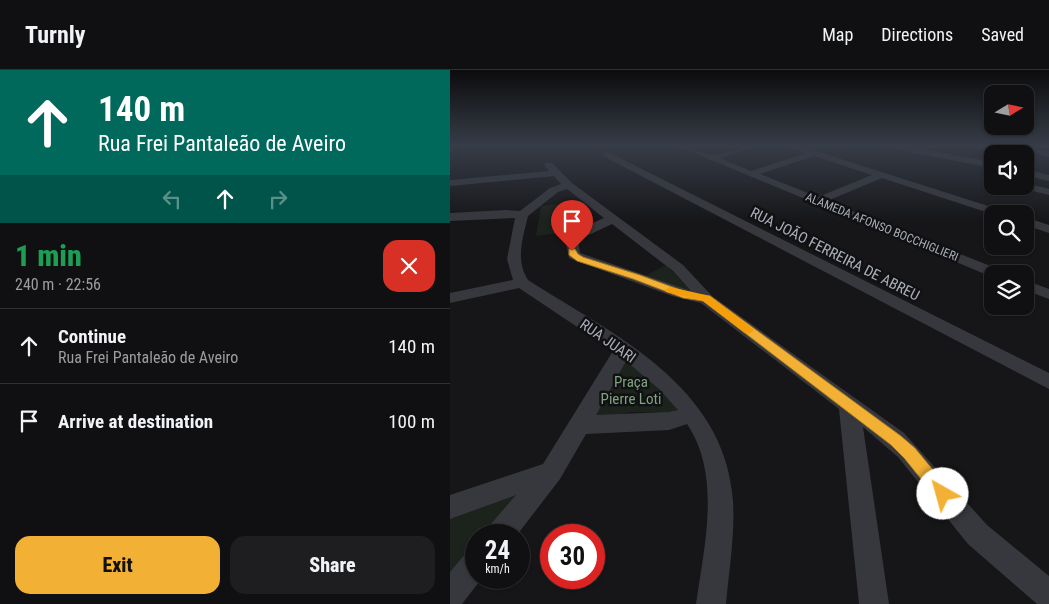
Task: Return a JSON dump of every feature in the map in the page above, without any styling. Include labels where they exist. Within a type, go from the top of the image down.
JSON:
[{"type":"street","points":[[451,184],[460,171]]},
{"type":"street","name":"RUA JOÃO FERREIRA DE ABREU","points":[[639,171],[1049,382]]},
{"type":"street","name":"ALAMEDA AFONSO BOCCHIGLIERI","points":[[744,171],[984,268]]},
{"type":"street","points":[[752,174],[762,171]]},
{"type":"street","points":[[868,171],[984,208]]},
{"type":"street","points":[[970,171],[976,173]]},
{"type":"street","points":[[1034,174],[1049,178]]},
{"type":"street","points":[[451,184],[558,175],[683,273],[706,299],[849,404],[910,453],[967,524],[987,545],[1049,595]]},
{"type":"street","points":[[450,298],[522,283],[516,276],[513,266],[522,215],[554,190],[558,175]]},
{"type":"street","points":[[818,201],[881,175]]},
{"type":"street","points":[[1034,188],[1049,192]]},
{"type":"street","points":[[450,217],[506,213],[522,215]]},
{"type":"street","points":[[612,219],[571,238],[573,254],[580,259],[687,296],[706,299]]},
{"type":"street","points":[[1034,224],[1049,229]]},
{"type":"street","points":[[636,277],[668,261]]},
{"type":"street","name":"RUA JUARI","points":[[522,283],[623,350],[655,374],[693,414],[701,426],[714,459],[719,488],[719,529],[711,604]]},
{"type":"street","points":[[1034,288],[1048,293]]},
{"type":"street","points":[[509,524],[552,471],[623,350]]},
{"type":"street","points":[[849,404],[874,604]]},
{"type":"street","points":[[579,425],[669,421],[693,414]]},
{"type":"street","points":[[450,507],[552,471]]},
{"type":"street","points":[[450,595],[465,577]]},
{"type":"green space","points":[[569,203],[567,232],[536,236],[541,206]]},
{"type":"green space","points":[[666,265],[693,293],[645,276]]},
{"type":"green space","name":"Praça Pierre Loti","points":[[624,358],[649,378],[682,413],[632,412],[587,420]]},
{"type":"green space","points":[[534,486],[498,524],[465,524],[465,561],[450,579],[450,516]]},
{"type":"slow traffic","points":[[670,290],[694,298],[706,299],[749,330]]},
{"type":"route","points":[[572,251],[580,259],[636,277],[677,293],[706,299],[896,440],[910,453],[943,494]]}]
